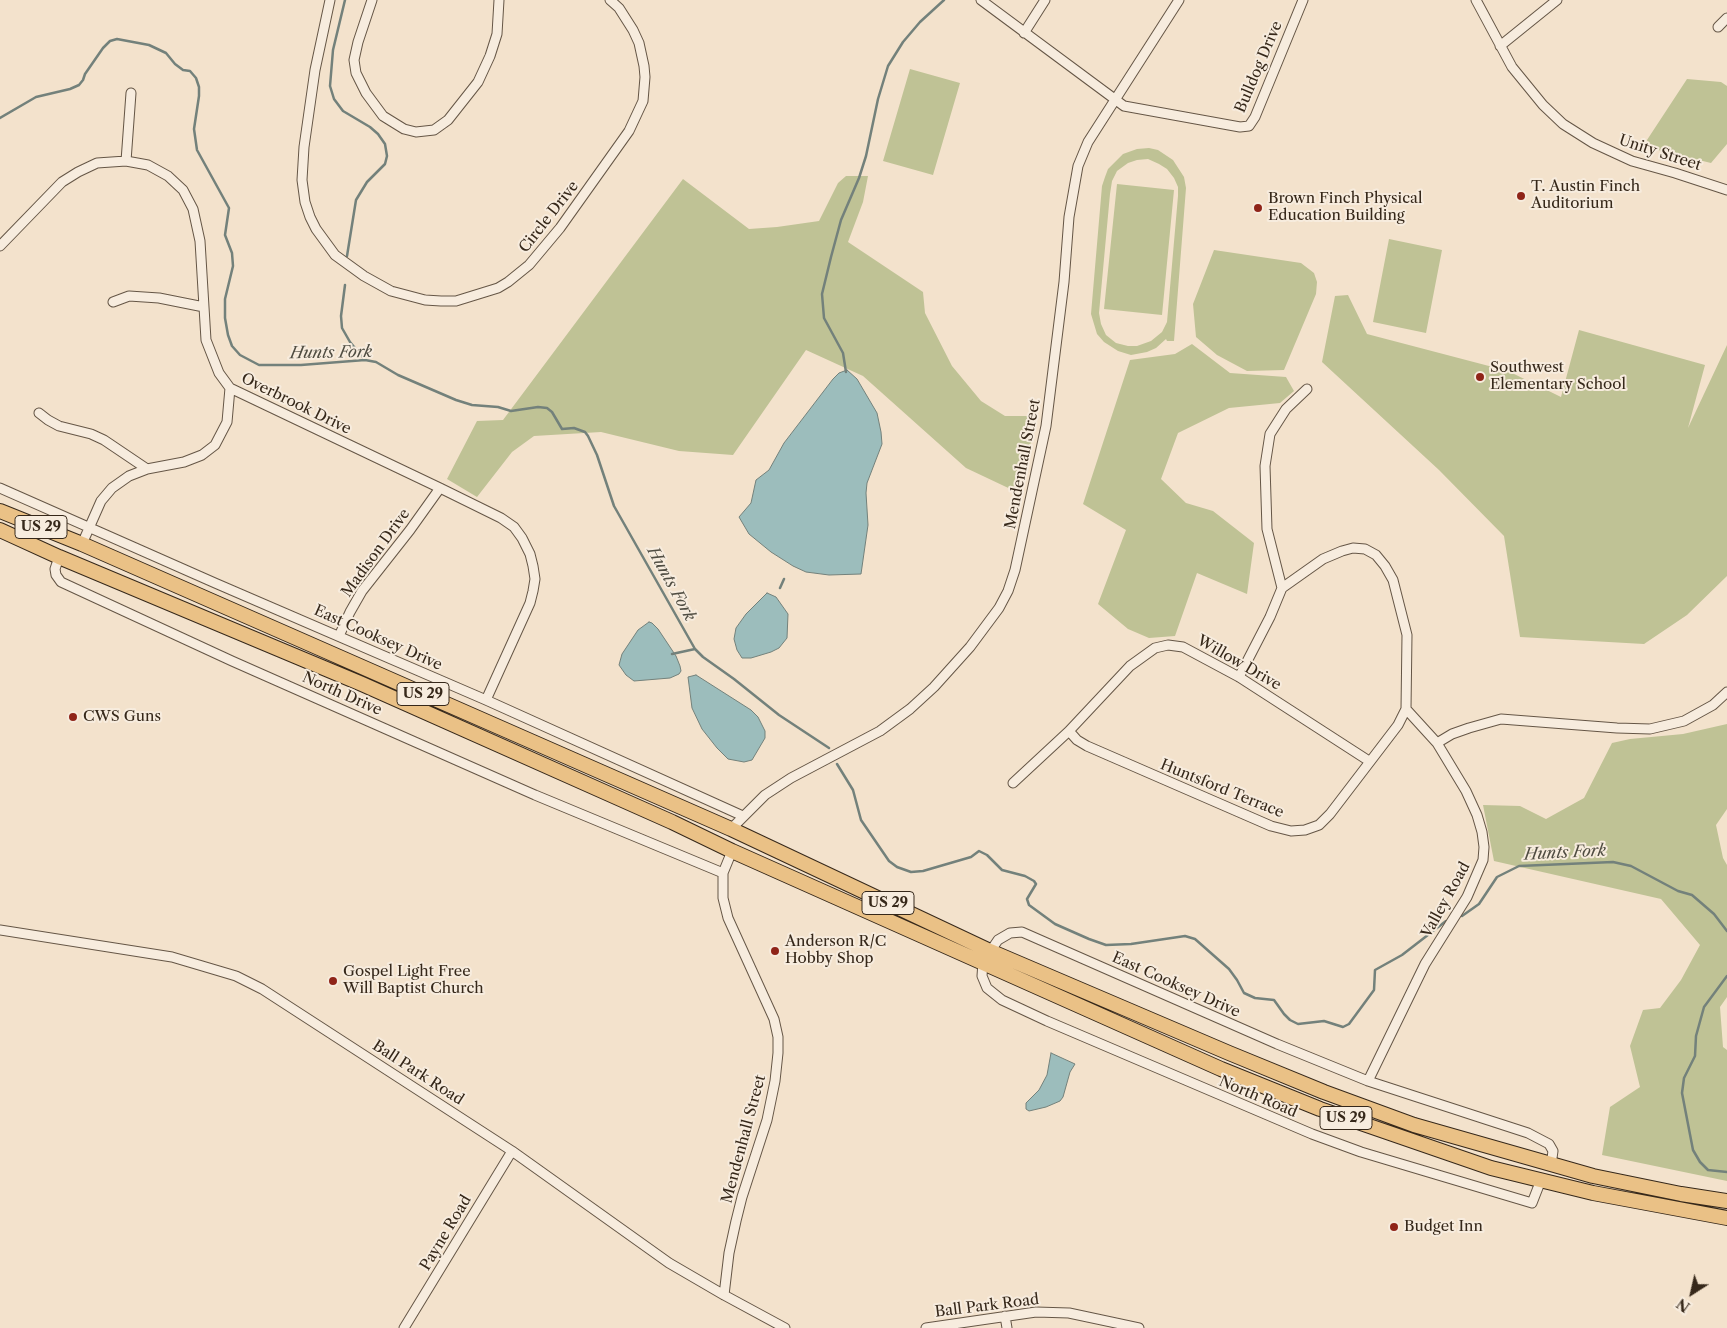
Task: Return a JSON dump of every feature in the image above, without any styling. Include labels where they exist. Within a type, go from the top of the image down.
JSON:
[{"type":"highway","name":"US 29","points":[[0,511],[82,544],[731,829],[810,866],[987,956],[1221,1069],[1320,1109],[1491,1168],[1592,1193],[1727,1218]]},
{"type":"highway","name":"US 29","points":[[0,530],[59,557],[362,684],[672,822],[732,851],[1324,1092],[1414,1125],[1551,1165],[1593,1176],[1681,1194],[1727,1201]]},
{"type":"highway","points":[[672,822],[723,835],[731,829]]},
{"type":"highway","points":[[732,851],[738,847],[764,858],[810,866]]},
{"type":"street","name":"Circle Drive","points":[[330,0],[314,70],[304,147],[302,180],[305,202],[310,217],[316,229],[335,255],[364,276],[391,291],[424,300],[441,301],[456,301],[498,288],[529,265],[560,228],[630,131],[643,101],[644,66],[639,43],[633,30],[619,8],[610,0]]},
{"type":"street","points":[[372,0],[354,60],[356,73],[366,93],[383,116],[404,129],[416,132],[434,130],[448,120],[478,82],[490,56],[497,34],[498,0]]},
{"type":"street","points":[[981,0],[1114,99]]},
{"type":"street","points":[[1024,33],[1045,0]]},
{"type":"street","name":"Mendenhall Street","points":[[731,829],[765,796],[791,778],[880,730],[910,709],[934,687],[970,648],[999,608],[1016,570],[1046,426],[1064,282],[1069,216],[1078,166],[1088,142],[1114,99],[1179,0]]},
{"type":"street","name":"Bulldog Drive","points":[[1114,99],[1124,106],[1240,127],[1249,126],[1255,117],[1303,0]]},
{"type":"street","name":"Unity Street","points":[[1476,0],[1500,46],[1524,83],[1543,105],[1564,124],[1609,152],[1632,161],[1727,190]]},
{"type":"street","points":[[1500,46],[1557,0]]},
{"type":"street","points":[[1718,27],[1727,18]]},
{"type":"street","points":[[126,161],[131,93]]},
{"type":"street","name":"Overbrook Drive","points":[[0,246],[62,182],[97,163],[126,161],[148,165],[168,176],[183,190],[192,209],[200,241],[206,340],[219,373],[230,388],[501,518],[514,527],[522,538],[530,554],[535,579],[530,603],[486,700]]},
{"type":"street","points":[[113,302],[129,296],[159,298],[204,307]]},
{"type":"street","points":[[82,544],[101,501],[112,488],[129,476],[147,469],[184,462],[202,455],[215,444],[227,422],[230,388]]},
{"type":"street","points":[[1282,588],[1267,529],[1265,466],[1271,433],[1286,409],[1307,389]]},
{"type":"street","points":[[39,412],[59,426],[91,434],[104,440],[147,469]]},
{"type":"street","name":"East Cooksey Drive","points":[[0,488],[214,583],[486,700],[743,816]]},
{"type":"street","name":"Madison Drive","points":[[339,636],[362,591],[440,488]]},
{"type":"street","points":[[1239,677],[1270,617],[1282,588],[1323,560],[1342,551],[1353,548],[1365,549],[1376,555],[1393,580],[1407,635],[1406,709]]},
{"type":"street","name":"North Drive","points":[[59,557],[55,569],[56,575],[61,582],[232,661],[535,795],[723,873]]},
{"type":"street","name":"Willow Drive","points":[[1013,783],[1069,731],[1130,666],[1155,648],[1168,644],[1183,646],[1239,677],[1369,761]]},
{"type":"street","points":[[1437,743],[1452,734],[1501,719],[1650,729],[1684,720],[1713,704],[1727,692]]},
{"type":"street","name":"Valley Road","points":[[1368,1081],[1425,964],[1467,896],[1483,860],[1483,839],[1477,815],[1466,791],[1437,743],[1406,709]]},
{"type":"street","name":"Huntsford Terrace","points":[[1069,731],[1077,740],[1087,746],[1271,826],[1291,831],[1305,830],[1319,825],[1330,814],[1398,725],[1406,709]]},
{"type":"street","name":"Mendenhall Street","points":[[724,1295],[729,1253],[742,1197],[766,1120],[775,1081],[778,1038],[774,1019],[728,918],[724,898],[723,873],[732,851]]},
{"type":"street","name":"Ball Park Road","points":[[0,930],[172,957],[236,976],[269,993],[512,1152],[669,1263],[785,1328]]},
{"type":"street","name":"East Cooksey Drive","points":[[987,956],[998,940],[1010,933],[1022,932],[1277,1044],[1368,1081]]},
{"type":"street","name":"North Road","points":[[987,956],[982,976],[987,988],[1002,1000],[1047,1022],[1312,1134],[1361,1152],[1532,1203],[1541,1180]]},
{"type":"street","points":[[1368,1081],[1528,1133],[1549,1144],[1553,1151],[1551,1165]]},
{"type":"street","name":"Payne Road","points":[[404,1328],[512,1152]]},
{"type":"street","name":"Ball Park Road","points":[[926,1328],[1036,1312],[1069,1313],[1139,1328]]},
{"type":"street","points":[[1005,1316],[1006,1328]]},
{"type":"green space","points":[[910,69],[960,83],[933,175],[883,161]]},
{"type":"green space","points":[[1687,79],[1721,82],[1727,86],[1727,144],[1711,163],[1650,148],[1647,140]]},
{"type":"green space","points":[[1149,148],[1158,150],[1173,160],[1184,177],[1186,188],[1174,341],[1167,341],[1166,339],[1156,348],[1131,355],[1118,351],[1104,342],[1097,334],[1091,314],[1102,186],[1108,169],[1123,154],[1137,149]],"holes":[[[1148,159],[1167,169],[1178,187],[1167,322],[1162,332],[1151,341],[1137,346],[1128,346],[1116,343],[1106,335],[1099,313],[1112,181],[1117,171],[1128,163]]]},
{"type":"green space","points":[[846,176],[868,176],[863,202],[848,242],[923,292],[925,313],[952,366],[981,401],[1005,416],[1036,416],[1021,494],[966,468],[863,376],[806,350],[733,455],[679,451],[601,432],[534,436],[512,452],[477,497],[447,479],[477,421],[503,420],[683,179],[749,229],[819,221],[838,183]]},
{"type":"green space","points":[[1117,184],[1174,190],[1162,315],[1104,309]]},
{"type":"green space","points":[[1389,239],[1442,250],[1426,333],[1373,322]]},
{"type":"green space","points":[[1214,250],[1301,263],[1314,273],[1317,282],[1316,294],[1284,370],[1247,371],[1217,355],[1196,337],[1193,304]]},
{"type":"green space","points":[[1348,295],[1367,334],[1508,371],[1561,397],[1579,330],[1705,365],[1688,428],[1727,345],[1727,576],[1687,615],[1644,644],[1520,637],[1504,536],[1439,470],[1322,362],[1335,296]]},
{"type":"green space","points":[[1192,344],[1230,373],[1286,377],[1294,391],[1280,403],[1229,408],[1178,433],[1161,479],[1186,503],[1213,511],[1254,543],[1247,594],[1197,573],[1175,636],[1149,638],[1128,629],[1098,604],[1126,530],[1083,504],[1130,360],[1175,354]]},
{"type":"green space","points":[[1727,724],[1727,809],[1716,825],[1723,858],[1727,865],[1727,997],[1720,1007],[1723,1047],[1727,1050],[1727,1181],[1602,1155],[1610,1107],[1640,1087],[1630,1046],[1643,1010],[1660,1008],[1681,980],[1700,945],[1661,899],[1494,861],[1483,805],[1520,806],[1546,819],[1584,798],[1612,743],[1630,739],[1683,734]]},
{"type":"water","points":[[847,370],[857,379],[877,413],[882,444],[867,483],[868,525],[861,574],[829,575],[806,572],[771,552],[749,534],[739,517],[751,503],[756,480],[769,470],[784,443],[833,379],[839,373]]},
{"type":"water","points":[[767,593],[776,597],[788,614],[787,638],[779,648],[771,652],[751,658],[742,658],[737,650],[734,639],[736,628],[746,614]]},
{"type":"water","points":[[649,622],[658,629],[676,656],[681,671],[670,678],[634,681],[626,675],[619,665],[622,654],[638,630]]},
{"type":"water","points":[[696,675],[751,710],[758,717],[765,731],[765,738],[752,760],[744,762],[728,759],[702,729],[692,708],[688,677]]},
{"type":"water","points":[[1051,1053],[1075,1064],[1070,1072],[1063,1097],[1060,1101],[1046,1107],[1029,1111],[1026,1109],[1026,1103],[1039,1090],[1047,1075]]},
{"type":"waterway","points":[[345,0],[333,50],[330,86],[334,99],[343,111],[378,134],[385,144],[387,156],[385,164],[367,182],[356,200],[347,256]]},
{"type":"waterway","points":[[846,372],[843,353],[824,318],[822,294],[831,257],[841,220],[866,156],[878,99],[888,66],[903,42],[920,22],[944,0]]},
{"type":"waterway","name":"Hunts Fork","points":[[0,118],[36,97],[79,85],[103,48],[110,41],[117,39],[149,45],[166,53],[183,70],[190,71],[196,78],[199,87],[194,129],[197,150],[229,208],[225,235],[232,253],[233,266],[225,299],[225,318],[232,346],[240,355],[259,365],[301,365],[365,360],[376,362],[398,375],[472,405],[498,407],[511,411],[538,407],[547,408],[552,412],[562,429],[574,428],[585,432],[597,455],[614,506],[695,649],[779,715],[829,748]]},
{"type":"waterway","points":[[345,285],[341,316],[342,328],[350,342],[365,360]]},
{"type":"waterway","points":[[780,588],[784,579]]},
{"type":"waterway","points":[[672,654],[695,649]]},
{"type":"waterway","name":"Hunts Fork","points":[[837,764],[853,790],[861,820],[889,861],[897,867],[911,872],[923,871],[971,857],[979,851],[987,855],[1002,870],[1025,876],[1034,881],[1036,884],[1027,899],[1029,905],[1055,924],[1106,945],[1131,944],[1185,936],[1195,939],[1229,969],[1244,993],[1255,998],[1274,1000],[1284,1014],[1298,1024],[1324,1021],[1343,1027],[1349,1024],[1374,990],[1375,970],[1402,955],[1446,921]]},
{"type":"waterway","name":"Hunts Fork","points":[[1462,916],[1479,904],[1497,877],[1519,866],[1613,862],[1631,866],[1678,891],[1692,895],[1714,914],[1727,931]]},
{"type":"waterway","name":"Hunts Fork","points":[[1727,976],[1704,1007],[1696,1036],[1695,1056],[1684,1078],[1682,1093],[1693,1150],[1700,1162],[1708,1170],[1727,1172]]},
{"type":"place","name":"T. Austin Finch Auditorium","points":[[1521,196]]},
{"type":"place","name":"Brown Finch Physical Education Building","points":[[1258,208]]},
{"type":"place","name":"Southwest Elementary School","points":[[1480,377]]},
{"type":"place","name":"CWS Guns","points":[[73,717]]},
{"type":"place","name":"Anderson R/C Hobby Shop","points":[[775,951]]},
{"type":"place","name":"Gospel Light Free Will Baptist Church","points":[[333,981]]},
{"type":"place","name":"Budget Inn","points":[[1394,1227]]}]
